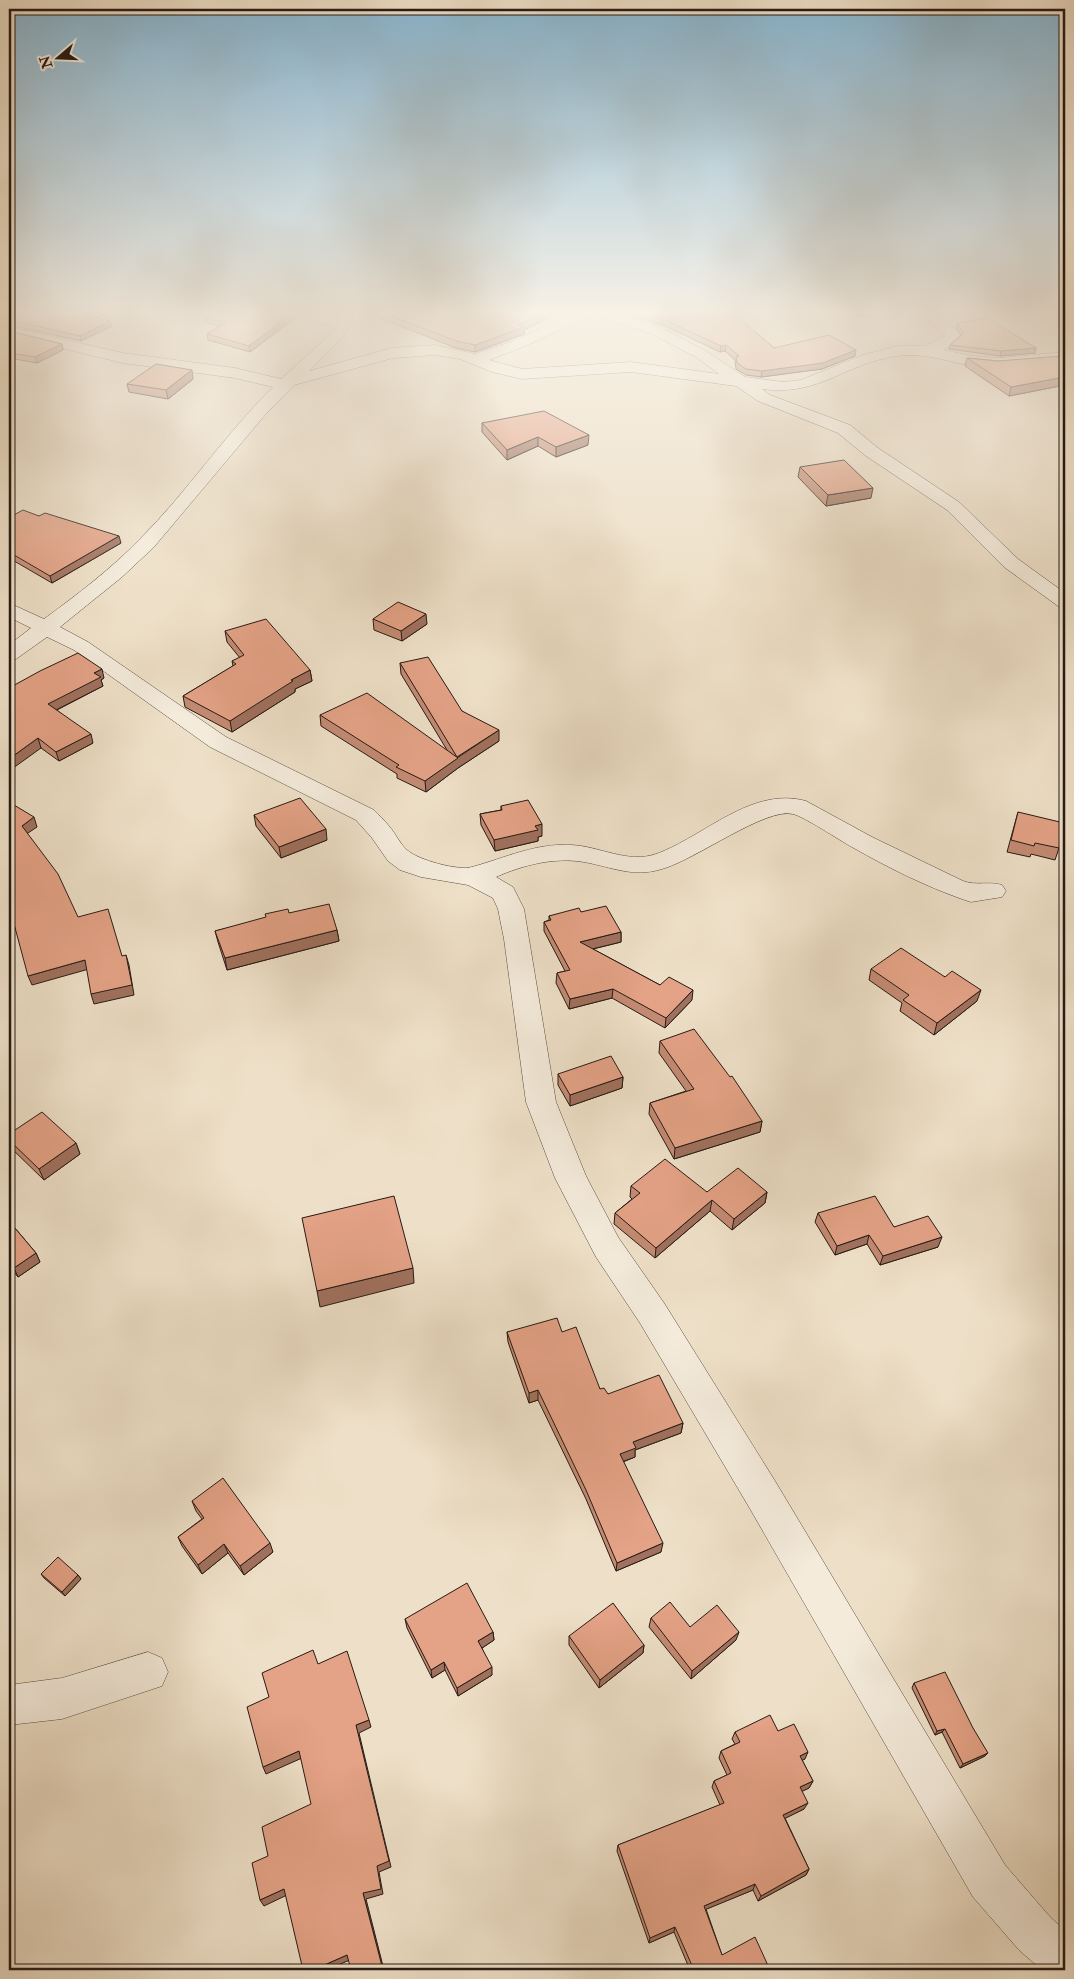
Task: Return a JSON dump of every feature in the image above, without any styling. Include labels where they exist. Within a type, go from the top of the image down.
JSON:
[{"type":"street","points":[[9,655],[104,581],[146,544],[267,405]]},
{"type":"street","points":[[783,405],[844,429],[872,452],[953,506],[1011,563],[1065,602]]},
{"type":"street","points":[[9,609],[81,646],[218,742],[365,815],[382,832],[397,855],[409,864],[421,869],[473,877],[495,886],[504,893],[511,909],[541,1102],[571,1178],[607,1247],[652,1313],[762,1494],[989,1881],[1035,1934],[1065,1960]]},
{"type":"street","points":[[473,877],[501,865],[543,855],[569,853],[583,854],[622,865],[637,867],[666,860],[749,816],[787,805],[798,806],[870,847],[954,887],[971,893],[993,890]]},
{"type":"street","points":[[9,1705],[28,1705],[74,1695],[148,1672]]},
{"type":"building","points":[[544,411],[589,435],[556,447],[538,437],[507,450],[482,423]]},
{"type":"building","points":[[844,460],[873,488],[828,495],[800,467]]},
{"type":"building","points":[[23,510],[39,516],[45,513],[119,536],[50,576],[9,552],[9,516]]},
{"type":"building","points":[[398,602],[426,614],[401,631],[373,619]]},
{"type":"building","points":[[266,619],[310,670],[291,680],[293,681],[230,721],[183,696],[236,664],[232,661],[244,655],[225,631]]},
{"type":"building","points":[[78,653],[102,669],[94,673],[101,677],[48,704],[91,734],[56,752],[38,738],[9,759],[9,688]]},
{"type":"building","points":[[428,657],[462,711],[499,730],[457,757],[400,663]]},
{"type":"building","points":[[367,693],[458,758],[425,781],[396,767],[399,765],[320,715]]},
{"type":"building","points":[[300,798],[326,829],[279,847],[254,815]]},
{"type":"building","points":[[528,800],[542,824],[535,826],[538,830],[494,840],[480,814],[502,810],[501,806]]},
{"type":"building","points":[[9,802],[34,817],[22,826],[58,874],[78,917],[108,909],[122,956],[126,955],[132,985],[91,994],[85,960],[28,976],[9,910]]},
{"type":"building","points":[[1018,812],[1064,823],[1059,848],[1035,843],[1034,846],[1011,840]]},
{"type":"building","points":[[329,904],[337,930],[225,958],[215,931],[266,917],[265,914],[288,909],[289,913]]},
{"type":"building","points":[[606,906],[621,932],[580,942],[660,985],[669,977],[693,990],[666,1018],[613,989],[570,999],[557,973],[570,970],[544,922],[551,920],[549,916],[579,908],[581,912]]},
{"type":"building","points":[[901,948],[945,977],[952,971],[981,990],[937,1023],[903,1000],[909,995],[871,969]]},
{"type":"building","points":[[694,1029],[730,1077],[732,1076],[762,1121],[675,1148],[650,1103],[694,1089],[660,1041]]},
{"type":"building","points":[[611,1056],[623,1077],[570,1095],[558,1074]]},
{"type":"building","points":[[42,1112],[76,1143],[39,1169],[9,1140],[9,1134]]},
{"type":"building","points":[[665,1159],[707,1192],[738,1168],[767,1192],[734,1219],[712,1200],[656,1248],[615,1213],[640,1193],[631,1186]]},
{"type":"building","points":[[394,1196],[413,1268],[317,1291],[302,1218]]},
{"type":"building","points":[[875,1196],[894,1227],[928,1216],[942,1237],[883,1256],[869,1235],[837,1246],[818,1213]]},
{"type":"building","points":[[9,1221],[36,1253],[14,1268],[9,1262]]},
{"type":"building","points":[[557,1318],[562,1332],[576,1327],[600,1389],[604,1388],[608,1394],[659,1375],[683,1423],[633,1442],[636,1448],[620,1454],[663,1543],[617,1563],[586,1490],[538,1390],[529,1393],[507,1332]]},
{"type":"building","points":[[223,1478],[270,1543],[240,1566],[224,1544],[198,1565],[178,1537],[204,1518],[192,1501]]},
{"type":"building","points":[[58,1557],[78,1575],[62,1592],[41,1574]]},
{"type":"building","points":[[467,1583],[493,1632],[478,1641],[492,1667],[457,1688],[444,1662],[431,1670],[405,1619]]},
{"type":"building","points":[[670,1602],[690,1627],[717,1605],[739,1632],[692,1671],[651,1618]]},
{"type":"building","points":[[613,1603],[644,1645],[600,1680],[569,1636]]},
{"type":"building","points":[[313,1650],[318,1664],[347,1651],[369,1720],[356,1725],[389,1861],[377,1866],[381,1889],[363,1893],[383,1970],[351,1970],[347,1955],[313,1970],[303,1970],[284,1889],[260,1900],[252,1863],[268,1856],[262,1827],[311,1804],[299,1751],[263,1767],[247,1707],[269,1697],[262,1673]]},
{"type":"building","points":[[945,1672],[973,1728],[988,1753],[963,1764],[945,1729],[937,1731],[914,1683]]},
{"type":"building","points":[[770,1715],[778,1731],[794,1724],[808,1752],[800,1756],[813,1781],[800,1787],[808,1803],[783,1815],[809,1869],[761,1896],[755,1884],[704,1906],[722,1955],[755,1937],[770,1970],[694,1970],[675,1927],[650,1938],[618,1845],[724,1803],[714,1781],[731,1773],[721,1751],[740,1742],[735,1732]]}]
